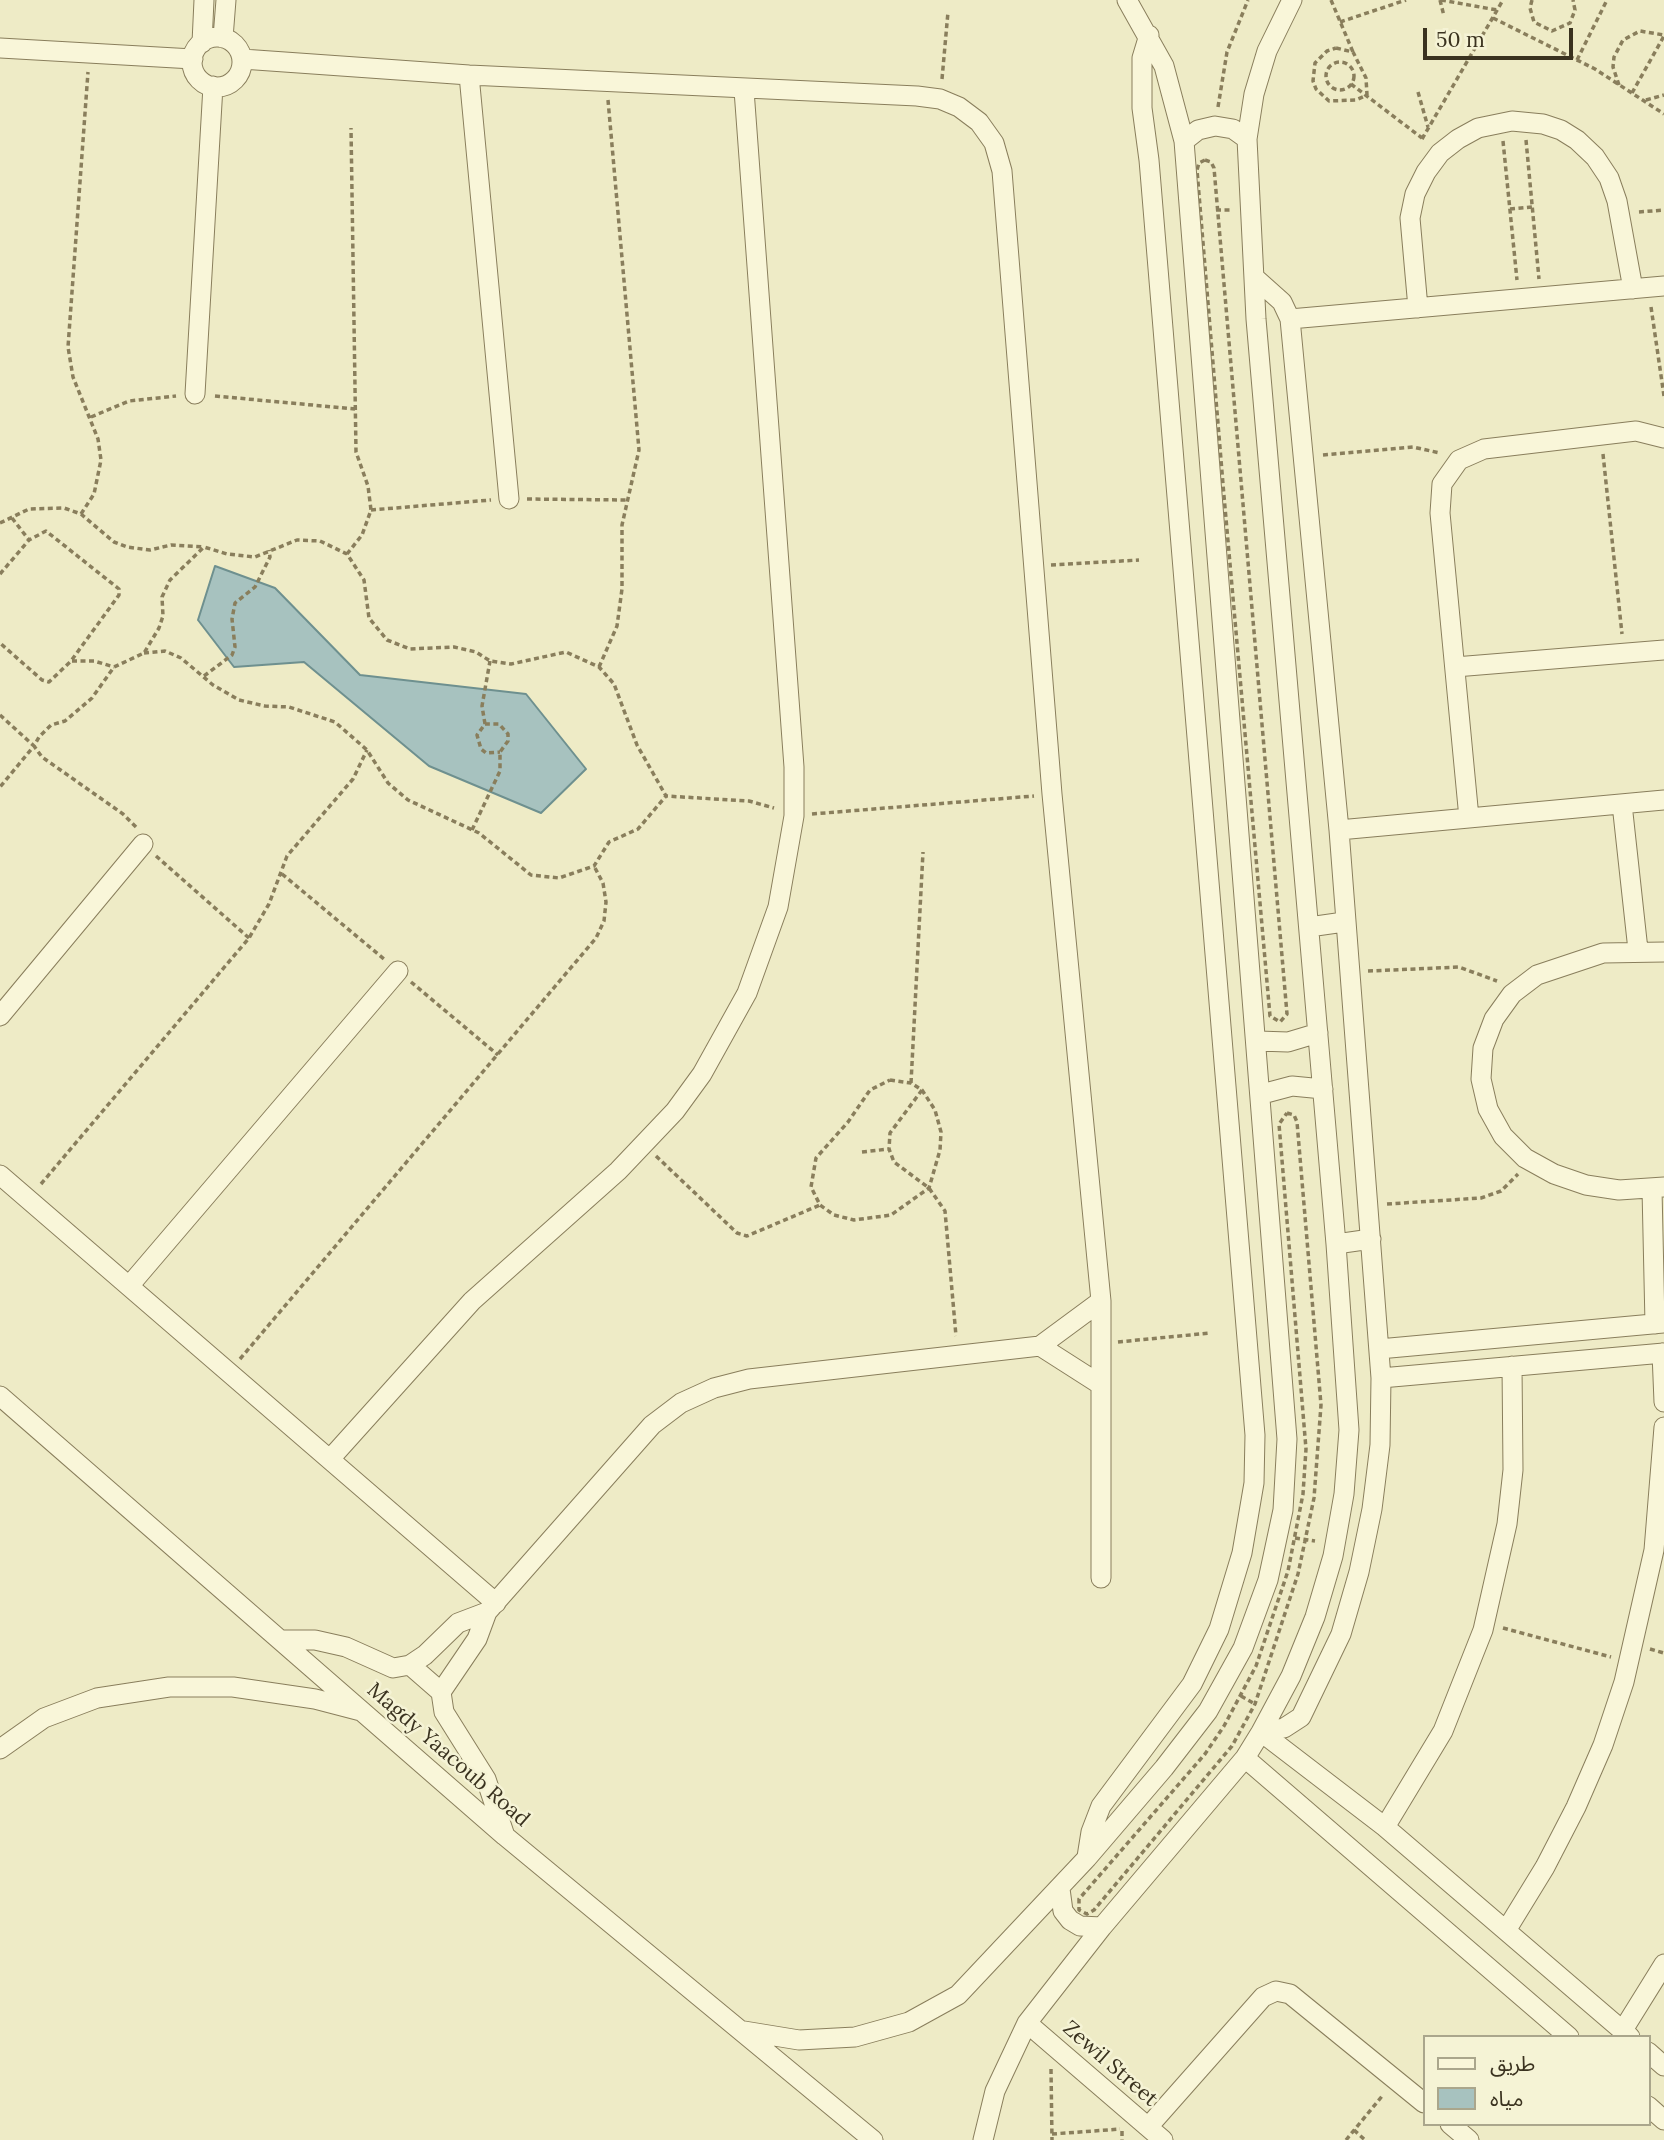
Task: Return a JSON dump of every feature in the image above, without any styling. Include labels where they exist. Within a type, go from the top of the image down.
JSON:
[{"type":"street","points":[[204,0],[195,74],[214,86],[222,86],[237,76],[242,59],[236,45],[223,38]]},
{"type":"street","points":[[223,38],[226,0]]},
{"type":"street","points":[[744,2031],[799,2040],[855,2037],[909,2022],[958,1995],[1087,1858],[1164,1768],[1208,1711],[1243,1648],[1268,1580],[1283,1510],[1287,1439],[1258,1041],[1184,141],[1164,66],[1127,0]]},
{"type":"street","points":[[983,2140],[995,2091],[1027,2023],[1102,1927],[1245,1758],[1261,1732],[1291,1676],[1315,1617],[1335,1545],[1344,1494],[1349,1430],[1336,1244],[1254,277],[1247,139],[1254,94],[1267,51],[1292,0]]},
{"type":"street","points":[[1087,1858],[1091,1832],[1101,1806],[1192,1684],[1219,1629],[1242,1553],[1254,1483],[1254,1421],[1151,186],[1142,108],[1142,58],[1149,35]]},
{"type":"street","points":[[0,48],[90,53],[197,51],[223,38]]},
{"type":"street","points":[[242,59],[468,75],[940,99],[959,107],[979,122],[994,143],[1003,171],[1052,794],[1101,1301],[1101,1578]]},
{"type":"street","points":[[468,75],[509,499]]},
{"type":"street","points":[[195,394],[214,86]]},
{"type":"street","points":[[330,1459],[472,1301],[645,1145],[702,1074],[747,993],[778,907],[794,816],[794,767],[744,90]]},
{"type":"street","points":[[1290,319],[1418,308],[1648,287],[1609,178],[1595,157],[1577,140],[1561,130],[1524,121],[1501,122],[1478,128],[1458,138],[1440,153],[1415,194],[1410,218],[1418,308]]},
{"type":"street","points":[[1184,141],[1198,130],[1216,125],[1233,129],[1247,139]]},
{"type":"street","points":[[1254,277],[1276,295],[1290,319],[1339,830],[1381,1378],[1380,1445],[1372,1509],[1359,1572],[1341,1634],[1301,1717],[1284,1728],[1261,1732]]},
{"type":"street","points":[[1469,818],[1439,499],[1442,484],[1459,460],[1484,449],[1636,431],[1664,438]]},
{"type":"street","points":[[1455,667],[1664,650]]},
{"type":"street","points":[[1339,830],[1664,800]]},
{"type":"street","points":[[1622,804],[1637,950]]},
{"type":"street","points":[[0,1016],[143,844]]},
{"type":"street","points":[[1308,927],[1344,922]]},
{"type":"street","points":[[1379,1349],[1660,1324],[1658,1188],[1619,1190],[1586,1185],[1554,1174],[1525,1158],[1503,1136],[1488,1109],[1481,1079],[1487,1038],[1494,1019],[1512,994],[1537,975],[1569,962],[1603,953],[1664,951]]},
{"type":"street","points":[[129,1286],[398,971]]},
{"type":"street","points":[[1258,1041],[1289,1042],[1318,1033]]},
{"type":"street","points":[[1262,1094],[1292,1086],[1323,1089]]},
{"type":"street","points":[[0,1175],[330,1459],[491,1607]]},
{"type":"street","points":[[1336,1244],[1371,1239]]},
{"type":"street","points":[[441,1692],[477,1639],[491,1607],[626,1452],[652,1425],[681,1404],[714,1388],[750,1379],[1040,1346],[1101,1301]]},
{"type":"street","points":[[1040,1346],[1101,1385]]},
{"type":"street","points":[[1381,1378],[1663,1353],[1664,1402]]},
{"type":"street","points":[[1385,1827],[1443,1731],[1465,1681],[1485,1622],[1507,1524],[1513,1470],[1513,1366]]},
{"type":"street","name":"Magdy Yaacoub Road","points":[[0,1396],[505,1836],[873,2140]]},
{"type":"street","points":[[1507,1929],[1545,1867],[1576,1807],[1603,1745],[1629,1663],[1654,1550],[1664,1427]]},
{"type":"street","points":[[282,1640],[315,1640],[346,1647],[393,1668],[410,1665],[425,1655],[458,1623],[491,1607]]},
{"type":"street","points":[[410,1665],[441,1692],[444,1712],[486,1779],[505,1836]]},
{"type":"street","points":[[0,1749],[44,1718],[97,1698],[169,1687],[233,1688],[316,1699],[365,1712]]},
{"type":"street","points":[[1261,1732],[1385,1827],[1627,2034],[1664,1964]]},
{"type":"street","points":[[1245,1758],[1567,2035]]},
{"type":"street","points":[[1060,1888],[1060,1900],[1070,1920],[1080,1926],[1102,1927]]},
{"type":"street","points":[[1156,2134],[1263,1997],[1276,1991],[1290,1994],[1422,2101]]},
{"type":"street","name":"Zewil Street","points":[[1027,2023],[1156,2134]]},
{"type":"street","points":[[1650,2054],[1664,2066]]},
{"type":"street","points":[[1650,2108],[1664,2120]]},
{"type":"street","points":[[1452,2126],[1469,2140]]},
{"type":"path","points":[[1218,113],[1227,52],[1248,0]]},
{"type":"path","points":[[1331,0],[1366,78],[1367,95]]},
{"type":"path","points":[[1340,22],[1393,2],[1406,0]]},
{"type":"path","points":[[1444,16],[1441,0],[1470,2],[1497,10]]},
{"type":"path","points":[[1422,139],[1503,0]]},
{"type":"path","points":[[1532,0],[1531,15],[1545,30],[1559,31],[1570,23],[1575,10],[1573,0]]},
{"type":"path","points":[[1577,60],[1607,0]]},
{"type":"path","points":[[940,99],[948,12]]},
{"type":"path","points":[[1493,18],[1577,60],[1664,114]]},
{"type":"path","points":[[1540,41],[1545,30]]},
{"type":"path","points":[[1619,85],[1613,67],[1617,48],[1623,40],[1640,31],[1664,35],[1632,93]]},
{"type":"path","points":[[1353,52],[1345,48],[1327,51],[1315,64],[1313,81],[1322,96],[1329,101],[1350,101],[1367,95]]},
{"type":"path","points":[[81,514],[94,494],[101,460],[91,417],[73,377],[68,347],[90,53]]},
{"type":"path","points":[[1338,62],[1345,63],[1353,72],[1351,84],[1341,90],[1329,86],[1326,81],[1328,69],[1338,62]]},
{"type":"path","points":[[599,667],[617,626],[622,589],[620,544],[639,450],[606,82]]},
{"type":"path","points":[[1351,84],[1440,153]]},
{"type":"path","points":[[1418,92],[1428,128]]},
{"type":"path","points":[[1644,100],[1664,95]]},
{"type":"path","points":[[1524,121],[1541,297]]},
{"type":"path","points":[[1501,122],[1518,299]]},
{"type":"path","points":[[347,554],[362,535],[371,510],[368,485],[356,452],[351,128]]},
{"type":"path","points":[[1510,209],[1532,207]]},
{"type":"path","points":[[1620,213],[1664,210]]},
{"type":"path","points":[[1648,287],[1664,396]]},
{"type":"path","points":[[91,417],[129,401],[195,394],[355,409]]},
{"type":"path","points":[[1601,435],[1624,654]]},
{"type":"path","points":[[1303,457],[1413,447],[1459,460]]},
{"type":"path","points":[[371,510],[509,499],[628,499]]},
{"type":"path","points":[[0,523],[29,509],[48,508],[81,514],[114,542],[127,547],[150,550],[171,545],[204,547],[227,554],[255,557],[296,540],[320,541],[347,554],[364,580],[369,618],[387,640],[410,649],[454,646],[490,661],[511,664],[566,652],[599,667],[614,684],[636,745],[666,796]]},
{"type":"path","points":[[12,518],[29,540]]},
{"type":"path","points":[[0,574],[29,540],[46,531],[119,589],[115,603],[71,661],[49,682],[0,643]]},
{"type":"path","points":[[144,653],[159,628],[163,616],[162,597],[170,580],[204,547]]},
{"type":"path","points":[[204,676],[232,654],[235,647],[232,619],[235,603],[255,587],[270,557],[270,550]]},
{"type":"path","points":[[1035,566],[1139,560]]},
{"type":"path","points":[[0,787],[51,725],[65,721],[92,698],[114,667],[144,653],[165,651],[181,658],[239,700],[265,706],[289,707],[335,722],[367,750],[388,783],[408,800],[472,830],[531,875],[559,878],[594,866],[609,842],[638,829],[666,796]]},
{"type":"path","points":[[71,661],[94,661],[114,667]]},
{"type":"path","points":[[490,661],[482,706],[485,724],[477,735],[481,748],[486,752],[500,752]]},
{"type":"path","points":[[0,715],[34,746],[42,757],[133,823],[143,844],[249,938]]},
{"type":"path","points":[[472,830],[499,771],[500,752],[505,747],[508,734],[499,724],[485,724]]},
{"type":"path","points":[[28,1199],[249,938],[269,904],[287,856],[353,779],[367,750]]},
{"type":"path","points":[[666,796],[749,801],[794,816],[1052,794]]},
{"type":"path","points":[[911,1083],[923,852]]},
{"type":"path","points":[[229,1372],[596,939],[604,921],[606,902],[603,883],[594,866]]},
{"type":"path","points":[[1348,971],[1459,967],[1488,976],[1512,994]]},
{"type":"path","points":[[890,1080],[911,1083],[922,1090],[935,1110],[940,1132],[940,1150],[929,1188],[891,1215],[876,1219],[854,1220],[834,1215],[820,1205],[811,1187],[816,1158],[848,1122],[870,1090],[890,1080]]},
{"type":"path","points":[[922,1090],[890,1133],[888,1149],[894,1162],[929,1188],[945,1210],[958,1355]]},
{"type":"path","points":[[645,1145],[737,1233],[747,1236],[820,1205]]},
{"type":"path","points":[[862,1152],[888,1149]]},
{"type":"path","points":[[1368,1205],[1481,1198],[1501,1191],[1517,1177],[1525,1158]]},
{"type":"path","points":[[1103,1343],[1210,1333]]},
{"type":"path","points":[[1277,1536],[1335,1545]]},
{"type":"path","points":[[1485,1622],[1629,1663]]},
{"type":"path","points":[[1241,1696],[1255,1704]]},
{"type":"path","points":[[1050,2043],[1052,2140]]},
{"type":"path","points":[[1346,2140],[1396,2080]]},
{"type":"path","points":[[1052,2134],[1122,2129],[1156,2134]]},
{"type":"path","points":[[1122,2129],[1122,2140]]},
{"type":"path","points":[[1354,2130],[1365,2140]]},
{"type":"water","points":[[215,566],[275,588],[360,675],[526,694],[586,769],[541,813],[429,766],[304,662],[234,667],[198,620]]}]
